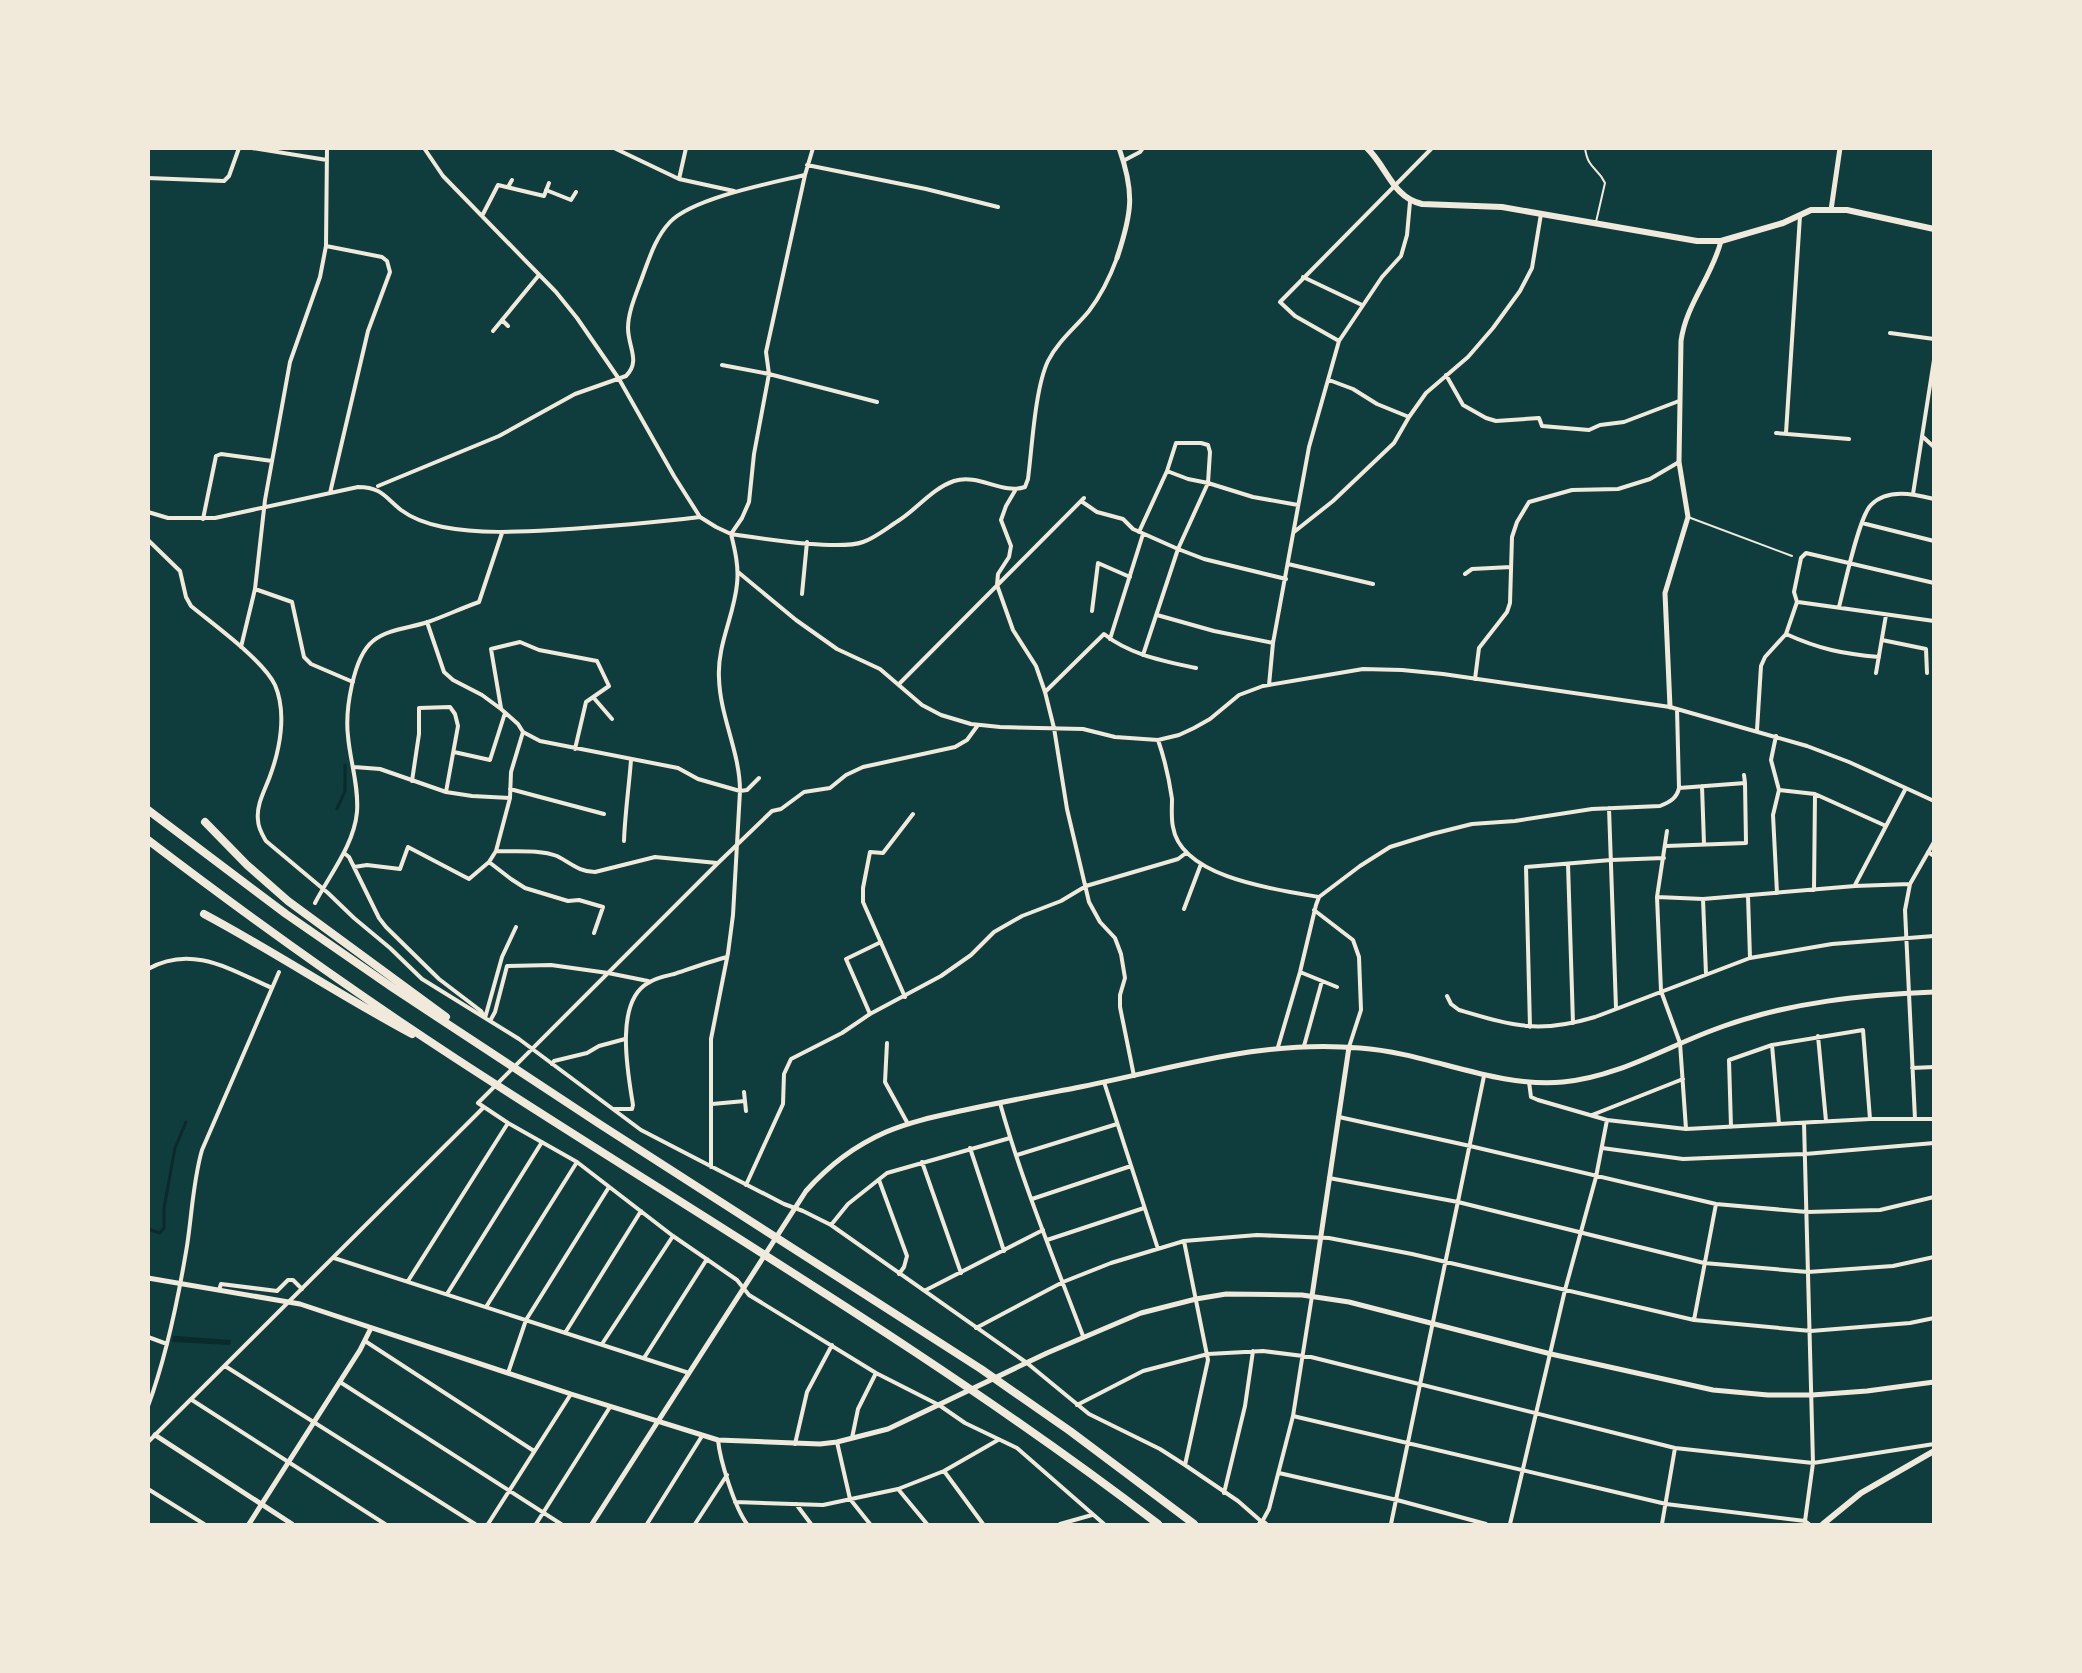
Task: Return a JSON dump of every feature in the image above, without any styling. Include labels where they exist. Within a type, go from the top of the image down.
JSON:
[{"type":"highway","points":[[148,810],[286,914],[403,995],[981,1369],[1070,1431],[1194,1524]]},
{"type":"highway","points":[[205,822],[247,865],[288,901],[549,1091]]},
{"type":"highway","points":[[148,840],[274,933],[460,1061],[788,1269],[959,1381],[1081,1466],[1158,1524]]},
{"type":"highway","points":[[204,914],[266,947],[369,1011],[460,1061]]},
{"type":"main road","points":[[1367,148],[1394,187],[1410,202],[1422,204],[1483,204],[1697,241],[1721,242],[1783,223],[1810,210],[1847,210],[1934,229]]},
{"type":"main road","points":[[1823,1524],[1861,1493],[1934,1451]]},
{"type":"street","points":[[148,178],[224,181],[229,176],[238,148]]},
{"type":"street","points":[[252,148],[327,160]]},
{"type":"street","points":[[241,648],[255,589],[264,507],[290,362],[320,277],[326,246],[327,148]]},
{"type":"street","points":[[424,148],[443,176],[577,318],[619,379],[700,517],[731,534],[842,546],[862,542],[911,513],[941,487],[954,482],[967,478],[1016,489],[1025,488],[1040,389],[1047,363],[1058,346],[1089,312],[1105,289],[1129,218],[1130,186],[1119,148]]},
{"type":"street","points":[[614,148],[679,179],[736,191]]},
{"type":"street","points":[[679,179],[686,148]]},
{"type":"street","points":[[711,1167],[711,1040],[727,957],[736,883],[740,791],[740,773],[724,714],[718,679],[718,660],[733,604],[738,572],[731,534],[749,502],[754,454],[769,374],[766,352],[804,175],[813,148]]},
{"type":"street","points":[[1123,161],[1143,148]]},
{"type":"street","points":[[1339,341],[1295,316],[1280,302],[1432,148]]},
{"type":"street","points":[[1831,210],[1840,148]]},
{"type":"street","points":[[807,165],[926,189],[998,207]]},
{"type":"street","points":[[378,486],[498,436],[575,394],[626,376],[632,370],[634,363],[629,338],[629,318],[661,234],[680,213],[736,191],[804,175]]},
{"type":"street","points":[[508,187],[512,180]]},
{"type":"street","points":[[482,216],[498,185],[544,196],[549,183]]},
{"type":"street","points":[[546,190],[571,200],[576,192]]},
{"type":"street","points":[[1269,685],[1273,643],[1308,447],[1339,341],[1382,277],[1401,256],[1407,235],[1410,202]]},
{"type":"street","points":[[1293,532],[1326,507],[1394,443],[1408,417],[1426,393],[1480,345],[1520,291],[1532,268],[1542,213]]},
{"type":"street","points":[[1786,433],[1800,216]]},
{"type":"street","points":[[1670,707],[1665,593],[1688,517],[1679,462],[1683,325],[1689,309],[1716,260],[1721,242]]},
{"type":"street","points":[[326,246],[382,257],[387,261],[390,272],[368,332],[330,493]]},
{"type":"street","points":[[493,331],[539,276]]},
{"type":"street","points":[[1304,277],[1362,305]]},
{"type":"street","points":[[502,320],[508,326]]},
{"type":"street","points":[[1890,333],[1934,339]]},
{"type":"street","points":[[1913,494],[1934,360]]},
{"type":"street","points":[[722,365],[769,374],[877,402]]},
{"type":"street","points":[[1446,375],[1463,405],[1496,421],[1539,418],[1542,426],[1590,430],[1600,425],[1624,422],[1679,401]]},
{"type":"street","points":[[1329,380],[1353,389],[1377,404],[1408,417]]},
{"type":"street","points":[[1776,433],[1849,439]]},
{"type":"street","points":[[1921,436],[1934,447]]},
{"type":"street","points":[[1110,639],[1141,533],[1176,443],[1195,442],[1208,445],[1210,452],[1208,483],[1178,549],[1143,655]]},
{"type":"street","points":[[203,519],[216,456],[221,454],[272,461]]},
{"type":"street","points":[[1475,679],[1479,648],[1507,612],[1510,603],[1512,537],[1517,522],[1529,502],[1572,490],[1618,489],[1650,479],[1679,462]]},
{"type":"street","points":[[1167,471],[1253,497],[1298,505]]},
{"type":"street","points":[[148,512],[168,518],[203,519],[367,487],[384,494],[401,510],[429,524],[446,528],[502,533],[631,525],[700,517]]},
{"type":"street","points":[[1016,489],[1001,520],[1011,546],[1009,557],[998,574],[997,585],[1013,630],[1036,666],[1045,692],[1067,809],[1089,902],[1100,922],[1115,938],[1121,954],[1125,978],[1120,995],[1120,1007],[1134,1076]]},
{"type":"street","points":[[1839,607],[1866,512],[1875,502],[1891,495],[1913,494],[1934,499]]},
{"type":"street","points":[[899,684],[1082,500],[1097,512],[1123,519],[1141,533],[1178,549],[1204,559],[1286,579]]},
{"type":"street","points":[[1862,523],[1934,541]]},
{"type":"street","points":[[315,903],[344,853],[357,813],[354,767],[347,732],[353,682],[364,650],[372,642],[393,632],[479,602],[502,533]]},
{"type":"street","points":[[148,540],[180,570],[186,597],[191,606],[265,670],[275,684],[280,700],[279,745],[259,806],[257,819],[260,832],[266,841],[323,888],[422,979],[490,1021],[655,1138],[831,1226],[899,1274],[926,1290],[1027,1363],[1077,1405],[1160,1449],[1185,1465],[1262,1524],[1269,1509],[1293,1416],[1349,1047],[1361,1010],[1359,957],[1353,940],[1314,910]]},
{"type":"street","points":[[802,594],[807,542]]},
{"type":"street","points":[[1757,730],[1761,666],[1786,634],[1797,602],[1794,592],[1801,558],[1806,554],[1934,584]]},
{"type":"street","points":[[1092,611],[1098,564],[1130,577]]},
{"type":"street","points":[[1288,564],[1373,584]]},
{"type":"street","points":[[1466,574],[1472,569],[1511,567]]},
{"type":"street","points":[[738,572],[796,620],[837,649],[872,665],[931,710],[952,719],[978,725],[1083,729],[1115,737],[1158,740],[1179,735],[1194,728],[1210,719],[1239,695],[1269,685],[1363,669],[1402,670],[1670,707],[1776,736],[1849,762],[1934,801]]},
{"type":"street","points":[[255,589],[292,602],[304,657],[311,663],[353,682]]},
{"type":"street","points":[[1797,602],[1934,621]]},
{"type":"street","points":[[1157,615],[1214,631],[1273,643]]},
{"type":"street","points":[[1876,673],[1886,615]]},
{"type":"street","points":[[427,622],[444,672],[453,680],[482,695],[518,724],[523,732],[540,741],[678,768],[698,779],[740,791],[747,790],[759,778]]},
{"type":"street","points":[[1045,692],[1104,634],[1115,644],[1143,655],[1196,668]]},
{"type":"street","points":[[1786,634],[1813,646],[1850,654],[1879,657]]},
{"type":"street","points":[[1882,640],[1926,648],[1928,673]]},
{"type":"street","points":[[454,752],[490,760],[503,711],[491,649],[520,642],[539,650],[597,661],[609,686],[586,702],[575,749]]},
{"type":"street","points":[[593,697],[612,719]]},
{"type":"street","points":[[412,781],[419,734],[419,708],[450,707],[455,714],[458,726],[446,792]]},
{"type":"street","points":[[1278,1047],[1319,897],[1368,860],[1390,847],[1411,840],[1472,824],[1609,808],[1660,806],[1675,798],[1679,788],[1677,709]]},
{"type":"street","points":[[978,725],[968,740],[956,747],[863,767],[846,775],[830,788],[804,792],[781,809],[772,811],[478,1103],[508,1123],[577,1162],[673,1236],[737,1280],[749,1295],[876,1373],[939,1405],[964,1423],[1017,1448],[1104,1524]]},
{"type":"street","points":[[354,867],[368,865],[400,868],[408,847],[469,879],[489,862],[496,851],[510,798],[511,772],[523,732]]},
{"type":"street","points":[[1776,736],[1771,760],[1779,790],[1773,815],[1777,893]]},
{"type":"street","points":[[1158,740],[1168,771],[1173,827],[1186,853],[1201,864],[1263,887],[1319,897]]},
{"type":"street","points":[[624,841],[625,808],[631,760]]},
{"type":"street","points":[[354,767],[380,769],[446,792],[510,798]]},
{"type":"street","points":[[1666,846],[1746,843],[1744,775]]},
{"type":"street","points":[[1679,788],[1745,783]]},
{"type":"street","points":[[1702,786],[1704,844]]},
{"type":"street","points":[[1855,886],[1906,788]]},
{"type":"street","points":[[510,789],[604,814]]},
{"type":"street","points":[[1779,790],[1815,795],[1886,826]]},
{"type":"street","points":[[1814,890],[1815,795]]},
{"type":"street","points":[[1609,808],[1616,1009]]},
{"type":"street","points":[[905,997],[863,902],[863,888],[870,852],[883,853],[913,814]]},
{"type":"street","points":[[1667,831],[1657,897],[1661,991],[1680,1043],[1686,1129]]},
{"type":"street","points":[[1915,1119],[1905,910],[1910,884],[1934,842]]},
{"type":"street","points":[[496,851],[556,856],[588,872],[655,857],[718,863]]},
{"type":"street","points":[[1928,852],[1934,856]]},
{"type":"street","points":[[344,853],[349,857],[386,927],[439,979],[481,1011],[485,1018]]},
{"type":"street","points":[[746,1185],[783,1104],[784,1074],[791,1059],[843,1033],[870,1014],[905,997],[961,963],[994,932],[1022,916],[1061,901],[1086,886],[1178,859],[1186,853]]},
{"type":"street","points":[[1530,1027],[1526,867],[1664,858]]},
{"type":"street","points":[[489,862],[525,888],[568,901],[579,900],[603,907],[594,933]]},
{"type":"street","points":[[1184,909],[1201,864]]},
{"type":"street","points":[[1568,864],[1573,1023]]},
{"type":"street","points":[[1657,897],[1703,899],[1855,886],[1910,884]]},
{"type":"street","points":[[1748,896],[1750,958]]},
{"type":"street","points":[[1703,899],[1706,974]]},
{"type":"street","points":[[485,1018],[502,957],[516,927]]},
{"type":"street","points":[[1447,996],[1451,1004],[1459,1010],[1516,1026],[1548,1027],[1573,1023],[1616,1009],[1750,958],[1832,944],[1934,936]]},
{"type":"street","points":[[870,1014],[846,959],[881,942]]},
{"type":"street","points":[[611,1109],[632,1109],[633,1105],[625,1056],[625,1039],[636,993],[650,981],[727,957]]},
{"type":"street","points":[[148,969],[172,958],[204,959],[272,988]]},
{"type":"street","points":[[490,1021],[495,1012],[507,966],[551,965],[650,981]]},
{"type":"street","points":[[148,1407],[167,1344],[180,1283],[197,1168],[202,1150],[279,972]]},
{"type":"street","points":[[1300,972],[1337,987]]},
{"type":"street","points":[[1304,1046],[1322,981]]},
{"type":"street","points":[[592,1524],[794,1208],[814,1181],[853,1148],[886,1132],[926,1118],[1134,1076],[1228,1054],[1278,1047],[1349,1047],[1401,1053],[1485,1076],[1528,1082],[1565,1082],[1596,1076],[1724,1026],[1790,1007],[1837,999],[1934,992]]},
{"type":"street","points":[[1731,1127],[1729,1060],[1772,1046],[1818,1036],[1863,1030],[1870,1119]]},
{"type":"street","points":[[1818,1036],[1826,1121]]},
{"type":"street","points":[[552,1064],[554,1061],[588,1053],[599,1046],[625,1039]]},
{"type":"street","points":[[887,1043],[885,1082],[908,1124]]},
{"type":"street","points":[[1772,1046],[1779,1124]]},
{"type":"street","points":[[1912,1068],[1934,1067]]},
{"type":"street","points":[[1391,1524],[1485,1076]]},
{"type":"street","points":[[1592,1116],[1683,1079]]},
{"type":"street","points":[[1104,1082],[1158,1249]]},
{"type":"street","points":[[1528,1082],[1531,1097],[1592,1116],[1607,1120],[1686,1129],[1870,1119],[1934,1119]]},
{"type":"street","points":[[744,1092],[746,1111]]},
{"type":"street","points":[[712,1104],[745,1101]]},
{"type":"street","points":[[1000,1103],[1010,1138],[1083,1336]]},
{"type":"street","points":[[292,1524],[151,1439],[483,1108]]},
{"type":"street","points":[[1338,1117],[1716,1204],[1807,1212],[1880,1210],[1933,1199]]},
{"type":"street","points":[[1510,1524],[1565,1290],[1596,1177],[1607,1120]]},
{"type":"street","points":[[1293,1416],[1666,1504],[1807,1523],[1813,1463],[1804,1122]]},
{"type":"street","points":[[408,1281],[508,1123]]},
{"type":"street","points":[[1017,1155],[1117,1124]]},
{"type":"street","points":[[831,1226],[848,1204],[887,1173],[1010,1138]]},
{"type":"street","points":[[447,1294],[542,1143]]},
{"type":"street","points":[[1602,1148],[1683,1159],[1806,1154],[1934,1143]]},
{"type":"street","points":[[970,1148],[1004,1251]]},
{"type":"street","points":[[486,1307],[577,1162]]},
{"type":"street","points":[[922,1162],[961,1273]]},
{"type":"street","points":[[1032,1199],[1131,1166]]},
{"type":"street","points":[[1329,1178],[1458,1202],[1704,1263],[1808,1272],[1893,1266],[1934,1257]]},
{"type":"street","points":[[879,1180],[907,1256],[899,1274]]},
{"type":"street","points":[[508,1373],[526,1320],[609,1187]]},
{"type":"street","points":[[1694,1320],[1716,1204]]},
{"type":"street","points":[[1047,1240],[1144,1208]]},
{"type":"street","points":[[565,1333],[640,1211]]},
{"type":"street","points":[[926,1290],[1043,1230]]},
{"type":"street","points":[[976,1328],[1063,1282],[1111,1263],[1184,1241],[1257,1235],[1321,1237],[1445,1261],[1694,1320],[1811,1331],[1910,1323],[1934,1318]]},
{"type":"street","points":[[602,1344],[673,1236]]},
{"type":"street","points":[[1184,1241],[1208,1354],[1185,1465]]},
{"type":"street","points":[[334,1258],[689,1373]]},
{"type":"street","points":[[644,1358],[707,1258]]},
{"type":"street","points":[[148,1278],[300,1304],[570,1394],[718,1440],[795,1444],[837,1442],[888,1429],[1083,1336],[1141,1313],[1226,1294],[1312,1296],[1349,1302],[1551,1354],[1700,1388],[1753,1394],[1812,1395],[1868,1391],[1934,1382]]},
{"type":"street","points":[[219,1290],[221,1284],[277,1291],[288,1280],[293,1280],[302,1289]]},
{"type":"street","points":[[249,1524],[372,1328]]},
{"type":"street","points":[[148,1337],[167,1344]]},
{"type":"street","points":[[365,1341],[534,1451]]},
{"type":"street","points":[[795,1444],[807,1392],[832,1345]]},
{"type":"street","points":[[1224,1493],[1245,1406],[1253,1351]]},
{"type":"street","points":[[1077,1405],[1143,1371],[1208,1354],[1253,1351],[1303,1356],[1675,1448],[1813,1463],[1934,1444]]},
{"type":"street","points":[[225,1366],[475,1524]]},
{"type":"street","points":[[852,1438],[858,1409],[876,1373]]},
{"type":"street","points":[[340,1382],[561,1524]]},
{"type":"street","points":[[488,1524],[570,1394]]},
{"type":"street","points":[[191,1399],[385,1524]]},
{"type":"street","points":[[536,1524],[610,1407]]},
{"type":"street","points":[[647,1524],[702,1436]]},
{"type":"street","points":[[718,1440],[719,1452],[744,1523]]},
{"type":"street","points":[[735,1502],[823,1505],[898,1489],[944,1471],[999,1440]]},
{"type":"street","points":[[837,1442],[850,1499],[870,1524]]},
{"type":"street","points":[[1662,1524],[1675,1448]]},
{"type":"street","points":[[944,1471],[983,1524]]},
{"type":"street","points":[[1279,1473],[1397,1500],[1486,1524]]},
{"type":"street","points":[[695,1524],[727,1474]]},
{"type":"street","points":[[148,1489],[204,1524]]},
{"type":"street","points":[[898,1489],[927,1524]]},
{"type":"street","points":[[795,1504],[812,1524]]},
{"type":"street","points":[[1060,1524],[1093,1515]]},
{"type":"lane","points":[[1585,148],[1587,162],[1605,183],[1596,223]]},
{"type":"lane","points":[[1688,517],[1792,556]]},
{"type":"water","points":[[173,1336],[231,1340],[230,1345],[172,1342]]},
{"type":"waterway","points":[[337,809],[345,791],[345,765]]},
{"type":"waterway","points":[[148,1229],[160,1233],[164,1228],[164,1208],[175,1148],[186,1122]]}]
